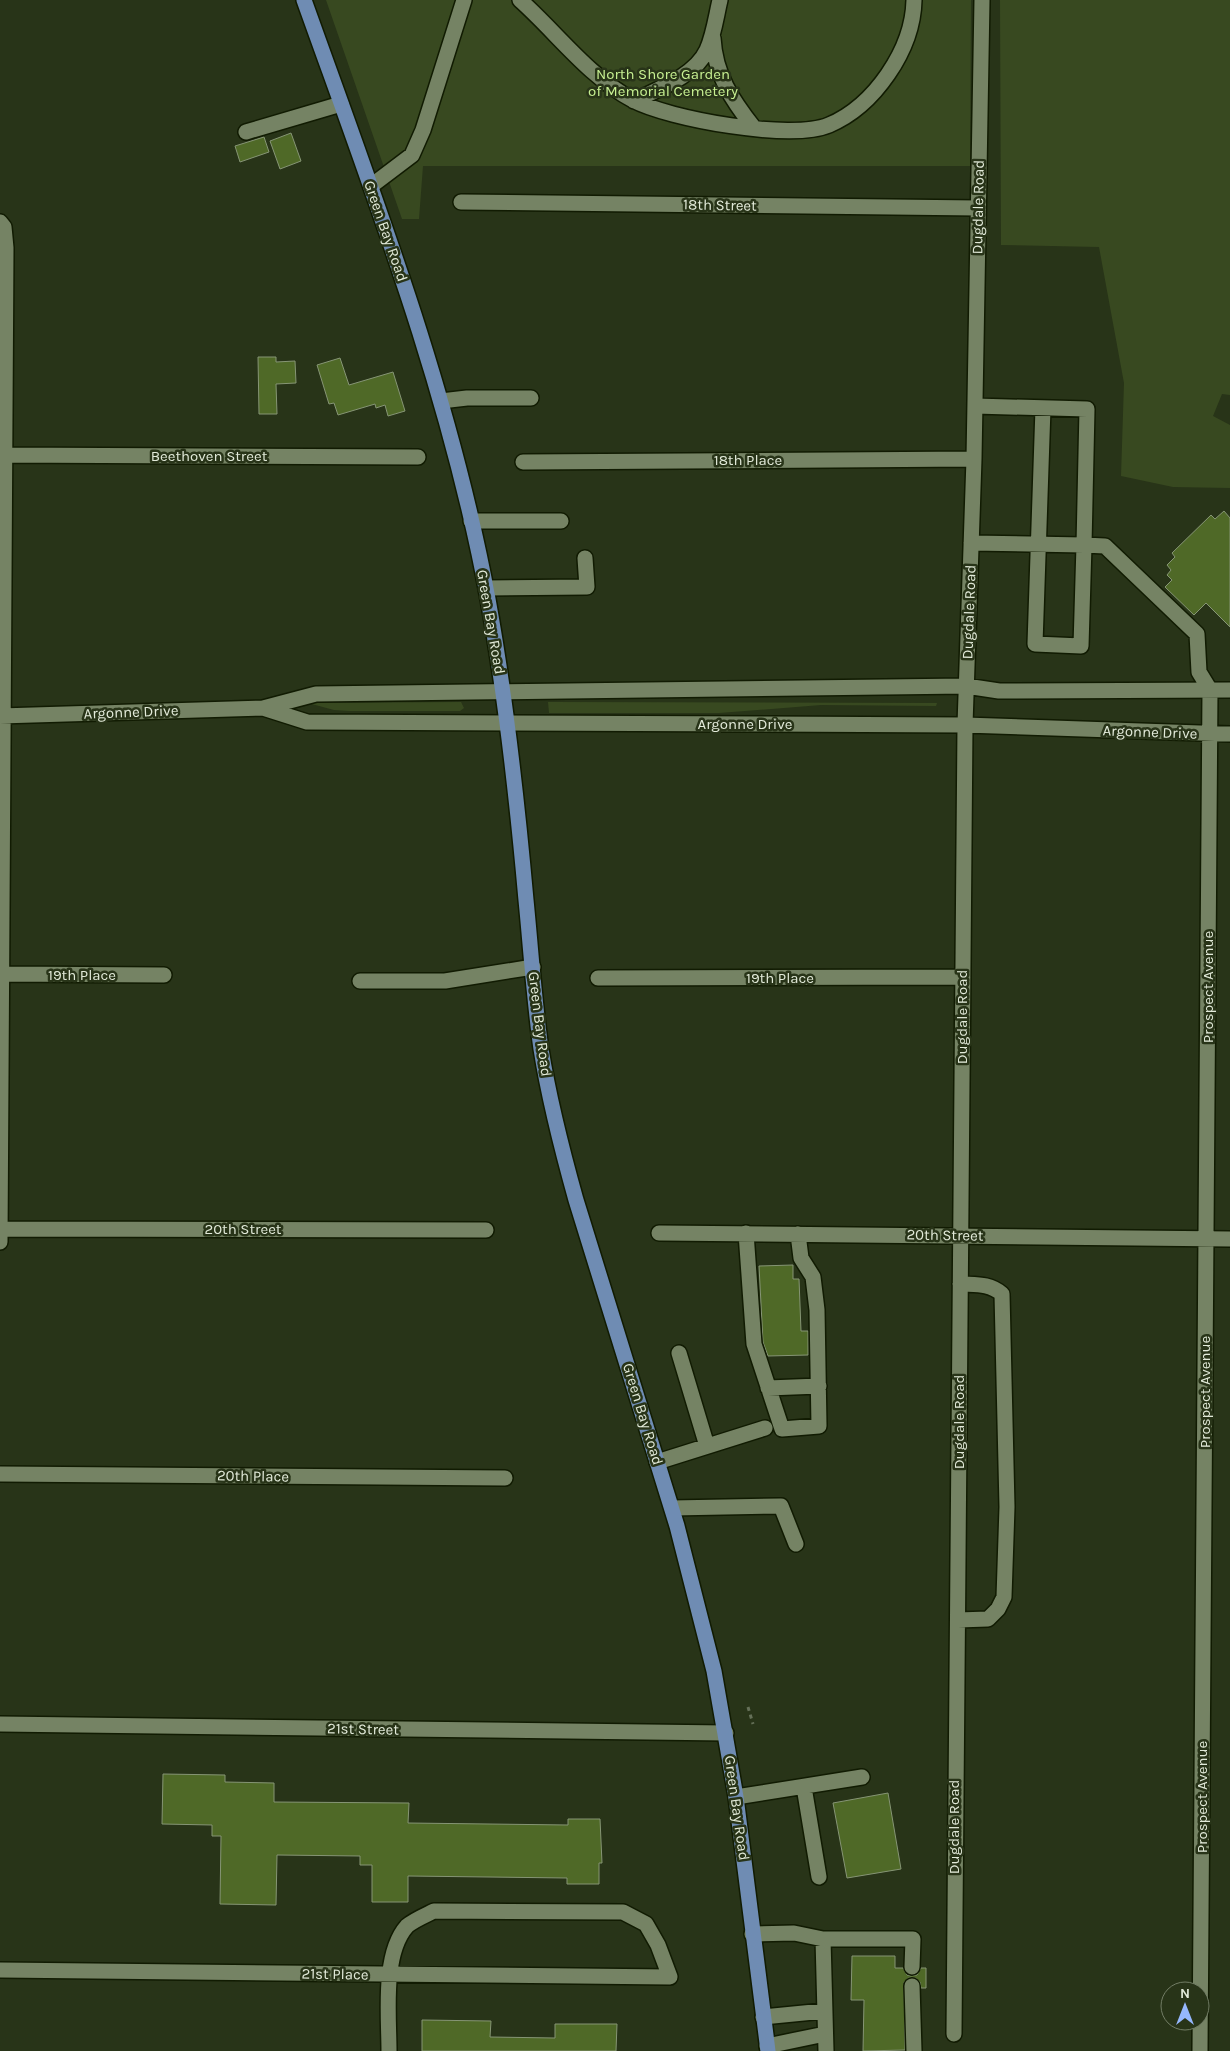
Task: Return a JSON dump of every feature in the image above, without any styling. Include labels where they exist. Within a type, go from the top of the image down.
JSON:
[{"type":"main road","name":"Green Bay Road","points":[[304,0],[371,186],[441,402],[471,521],[486,588],[503,690],[541,1048],[565,1161],[672,1508],[700,1609],[726,1733],[736,1797],[768,2048]]},
{"type":"street","points":[[371,186],[412,154],[422,130],[464,0]]},
{"type":"street","points":[[520,0],[594,72],[616,91],[634,101],[656,110],[691,118],[785,132],[827,126],[846,117],[884,79],[898,59],[908,32],[914,0]]},
{"type":"street","points":[[634,101],[685,73],[706,52],[720,0]]},
{"type":"street","name":"Dugdale Road","points":[[954,2034],[955,1721],[958,1620],[965,725],[974,459],[982,0]]},
{"type":"street","points":[[712,34],[713,51],[722,82],[754,128]]},
{"type":"street","points":[[246,132],[341,104]]},
{"type":"street","name":"18th Street","points":[[461,202],[978,208]]},
{"type":"street","points":[[0,222],[4,227],[6,271],[2,455],[0,1242]]},
{"type":"street","points":[[441,402],[467,398],[530,398]]},
{"type":"street","points":[[975,406],[1087,409],[1081,646],[1035,644],[1043,408]]},
{"type":"street","name":"Beethoven Street","points":[[2,455],[418,457]]},
{"type":"street","name":"18th Place","points":[[523,462],[974,459]]},
{"type":"street","points":[[471,521],[561,521]]},
{"type":"street","points":[[971,543],[1105,546],[1197,634],[1199,672],[1210,690]]},
{"type":"street","points":[[486,588],[587,587],[585,558]]},
{"type":"street","name":"Argonne Drive","points":[[2,716],[263,708],[316,694],[503,690],[537,692],[966,686],[999,691],[1230,690]]},
{"type":"street","name":"Prospect Avenue","points":[[1200,2051],[1210,690]]},
{"type":"street","name":"Argonne Drive","points":[[263,708],[307,722],[965,725],[1230,734]]},
{"type":"street","points":[[360,981],[445,981],[533,967]]},
{"type":"street","name":"19th Place","points":[[1,974],[164,975]]},
{"type":"street","name":"19th Place","points":[[598,978],[963,977]]},
{"type":"street","name":"20th Street","points":[[0,1229],[486,1230]]},
{"type":"street","name":"20th Street","points":[[659,1233],[1230,1238]]},
{"type":"street","points":[[746,1233],[754,1344],[782,1429],[819,1426],[817,1310],[813,1276],[801,1258],[798,1234]]},
{"type":"street","points":[[958,1620],[988,1619],[998,1609],[1004,1597],[1007,1508],[1002,1294],[986,1285],[960,1284]]},
{"type":"street","points":[[679,1353],[706,1446]]},
{"type":"street","points":[[768,1388],[819,1386]]},
{"type":"street","points":[[657,1462],[765,1428]]},
{"type":"street","name":"20th Place","points":[[0,1474],[505,1478]]},
{"type":"street","points":[[672,1508],[781,1506],[796,1544]]},
{"type":"street","name":"21st Street","points":[[0,1724],[726,1733]]},
{"type":"street","points":[[736,1797],[862,1777]]},
{"type":"street","points":[[804,1787],[819,1877]]},
{"type":"street","name":"21st Place","points":[[0,1970],[390,1975],[670,1977],[658,1945],[646,1924],[623,1912],[434,1910],[408,1926],[394,1950],[390,1975]]},
{"type":"street","points":[[752,1934],[794,1933],[823,1939],[912,1939],[912,1967]]},
{"type":"street","points":[[823,1939],[826,2051]]},
{"type":"street","points":[[389,2051],[390,1975]]},
{"type":"street","points":[[912,1986],[914,2051]]},
{"type":"street","points":[[763,2017],[824,2011]]},
{"type":"street","points":[[768,2048],[825,2034]]},
{"type":"path","points":[[748,1707],[753,1724]]},
{"type":"green space","name":"North Shore Garden of Memorial Cemetery","points":[[326,0],[971,0],[970,166],[423,166],[419,219],[402,219]]},
{"type":"green space","points":[[1000,0],[1230,0],[1230,395],[1222,394],[1213,416],[1230,425],[1230,488],[1173,487],[1121,476],[1124,383],[1099,247],[1001,245]]},
{"type":"green space","points":[[461,702],[464,708],[460,711],[350,711],[334,710],[308,703]]},
{"type":"green space","points":[[548,702],[937,703],[936,706],[821,705],[719,713],[549,713]]},
{"type":"building","points":[[291,133],[301,161],[280,169],[270,141]]},
{"type":"building","points":[[264,137],[269,152],[240,162],[235,146]]},
{"type":"building","points":[[258,357],[276,357],[276,362],[295,361],[296,383],[276,384],[277,414],[259,414]]},
{"type":"building","points":[[340,358],[349,385],[393,372],[405,411],[388,416],[385,405],[376,408],[375,404],[338,415],[334,403],[329,404],[317,365]]},
{"type":"building","points":[[1224,511],[1230,518],[1230,627],[1206,603],[1194,615],[1165,587],[1172,580],[1167,575],[1171,570],[1167,565],[1175,557],[1172,553],[1211,515],[1215,519]]},
{"type":"building","points":[[793,1265],[793,1279],[799,1279],[801,1331],[808,1331],[808,1355],[768,1356],[763,1342],[759,1266]]},
{"type":"building","points":[[163,1774],[225,1775],[225,1782],[274,1783],[274,1802],[409,1803],[408,1823],[568,1825],[568,1819],[600,1819],[602,1863],[599,1863],[599,1884],[567,1884],[567,1878],[408,1876],[408,1902],[372,1902],[372,1865],[360,1865],[360,1856],[277,1855],[276,1905],[220,1904],[221,1836],[212,1836],[212,1825],[162,1824]]},
{"type":"building","points":[[888,1793],[901,1869],[847,1878],[833,1803]]},
{"type":"building","points":[[852,1956],[895,1956],[895,1968],[903,1968],[907,1975],[911,1976],[917,1975],[921,1968],[926,1968],[926,1988],[921,1988],[920,1982],[916,1978],[908,1978],[904,1982],[905,2050],[863,2051],[864,2000],[851,2000]]},
{"type":"building","points":[[422,2020],[491,2021],[490,2037],[555,2038],[555,2024],[617,2024],[616,2051],[422,2051]]}]
